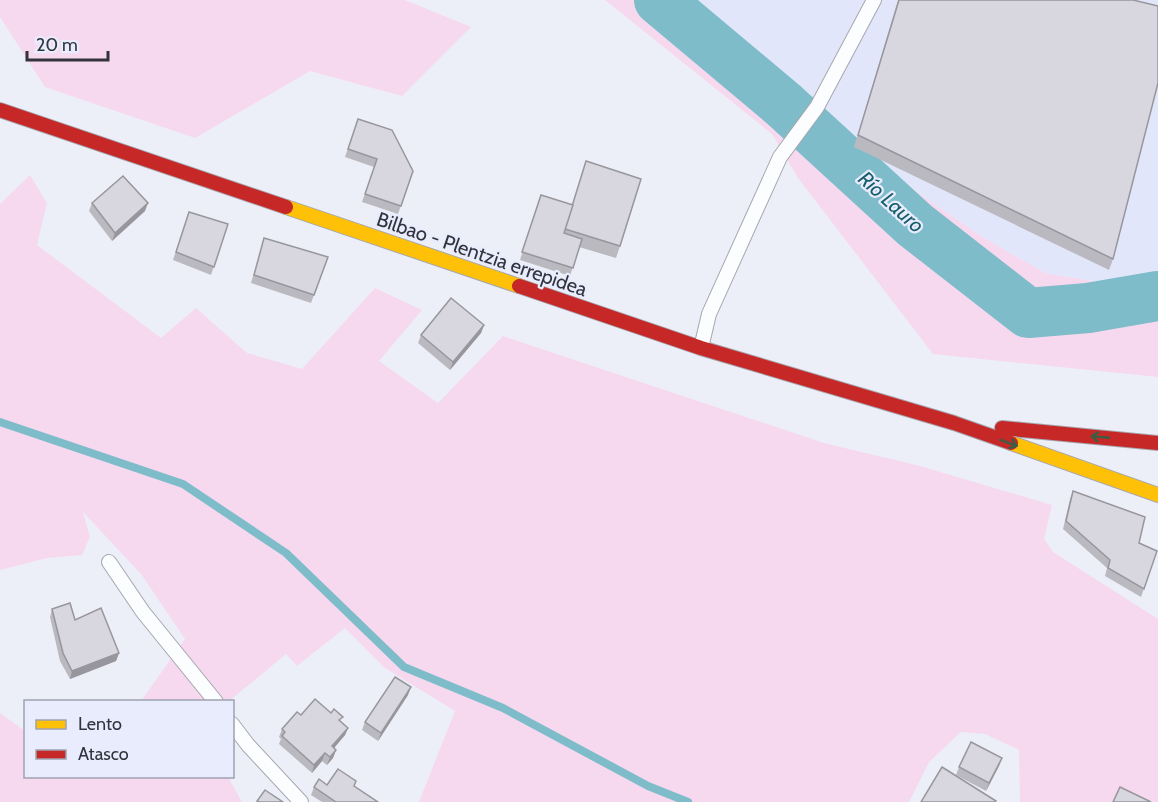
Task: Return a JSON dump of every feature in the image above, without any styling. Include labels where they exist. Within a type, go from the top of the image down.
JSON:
[{"type":"main road","name":"Bilbao - Plentzia errepidea","points":[[0,110],[701,348],[954,423]]},
{"type":"main road","points":[[954,423],[1158,443]]},
{"type":"main road","points":[[954,423],[1158,495]]},
{"type":"lane","points":[[701,348],[709,314],[780,157],[817,106],[874,0]]},
{"type":"lane","points":[[108,562],[143,612],[214,700]]},
{"type":"lane","points":[[234,727],[301,802]]},
{"type":"shaded area","points":[[0,0],[405,0],[471,27],[402,96],[310,71],[195,138],[45,87],[0,17]]},
{"type":"shaded area","points":[[605,0],[676,0],[792,93],[852,148],[984,238],[1045,273],[1096,282],[1158,272],[1158,377],[933,354],[798,178],[772,134]]},
{"type":"shaded area","points":[[676,0],[1158,0],[1158,272],[1096,282],[1045,273],[984,238],[852,148],[792,93]]},
{"type":"shaded area","points":[[30,175],[47,203],[37,245],[161,338],[196,308],[247,353],[302,369],[375,288],[422,310],[379,361],[438,403],[503,336],[824,443],[920,466],[1052,505],[1044,539],[1053,552],[1158,619],[1158,802],[1020,802],[1019,750],[985,734],[961,732],[929,762],[909,802],[419,802],[455,711],[385,668],[345,628],[297,666],[286,654],[230,700],[142,700],[185,639],[141,574],[83,512],[90,537],[82,555],[47,558],[0,570],[0,204]]},
{"type":"shaded area","points":[[0,713],[24,730],[24,778],[229,778],[242,802],[0,802]]},
{"type":"building","points":[[899,0],[1133,0],[1158,6],[1158,83],[1113,259],[858,135]]},
{"type":"building","points":[[358,119],[392,130],[413,171],[401,206],[365,194],[377,159],[348,149]]},
{"type":"building","points":[[586,161],[641,179],[620,246],[565,229]]},
{"type":"building","points":[[123,176],[148,203],[115,233],[92,203]]},
{"type":"building","points":[[541,195],[573,205],[564,233],[582,239],[573,268],[522,252]]},
{"type":"building","points":[[189,212],[228,224],[214,267],[176,252]]},
{"type":"building","points":[[264,238],[328,257],[314,295],[254,275]]},
{"type":"building","points":[[451,298],[484,325],[453,362],[421,335]]},
{"type":"building","points":[[1073,491],[1145,517],[1139,543],[1157,551],[1144,589],[1108,568],[1110,560],[1066,521]]},
{"type":"building","points":[[70,603],[75,620],[101,608],[119,653],[72,671],[63,653],[52,609]]},
{"type":"building","points":[[395,677],[411,687],[381,733],[365,722]]},
{"type":"building","points":[[315,699],[331,713],[334,709],[343,717],[339,720],[348,728],[332,746],[336,750],[330,757],[325,753],[314,765],[282,736],[285,732],[282,729],[297,712],[301,715]]},
{"type":"building","points":[[971,742],[1002,758],[989,783],[959,767]]},
{"type":"building","points":[[942,767],[996,801],[921,802]]},
{"type":"building","points":[[338,769],[356,781],[354,786],[378,802],[336,802],[314,787],[319,779],[327,785]]},
{"type":"building","points":[[1120,787],[1151,802],[1113,802]]},
{"type":"building","points":[[265,790],[283,802],[257,801]]},
{"type":"waterway","name":"Río Lauro","points":[[659,0],[784,105],[915,225],[1028,313],[1088,308],[1158,296]]},
{"type":"waterway","points":[[0,422],[183,484],[286,553],[404,667],[503,708],[648,786],[688,802]]},
{"type":"traffic: slow","points":[[286,207],[519,286]]},
{"type":"traffic: slow","points":[[1011,443],[1158,495]]},
{"type":"traffic: jam","points":[[0,110],[286,207]]},
{"type":"traffic: jam","points":[[519,286],[701,348],[954,423],[1011,443]]},
{"type":"traffic: jam","points":[[1002,428],[1158,443]]}]
